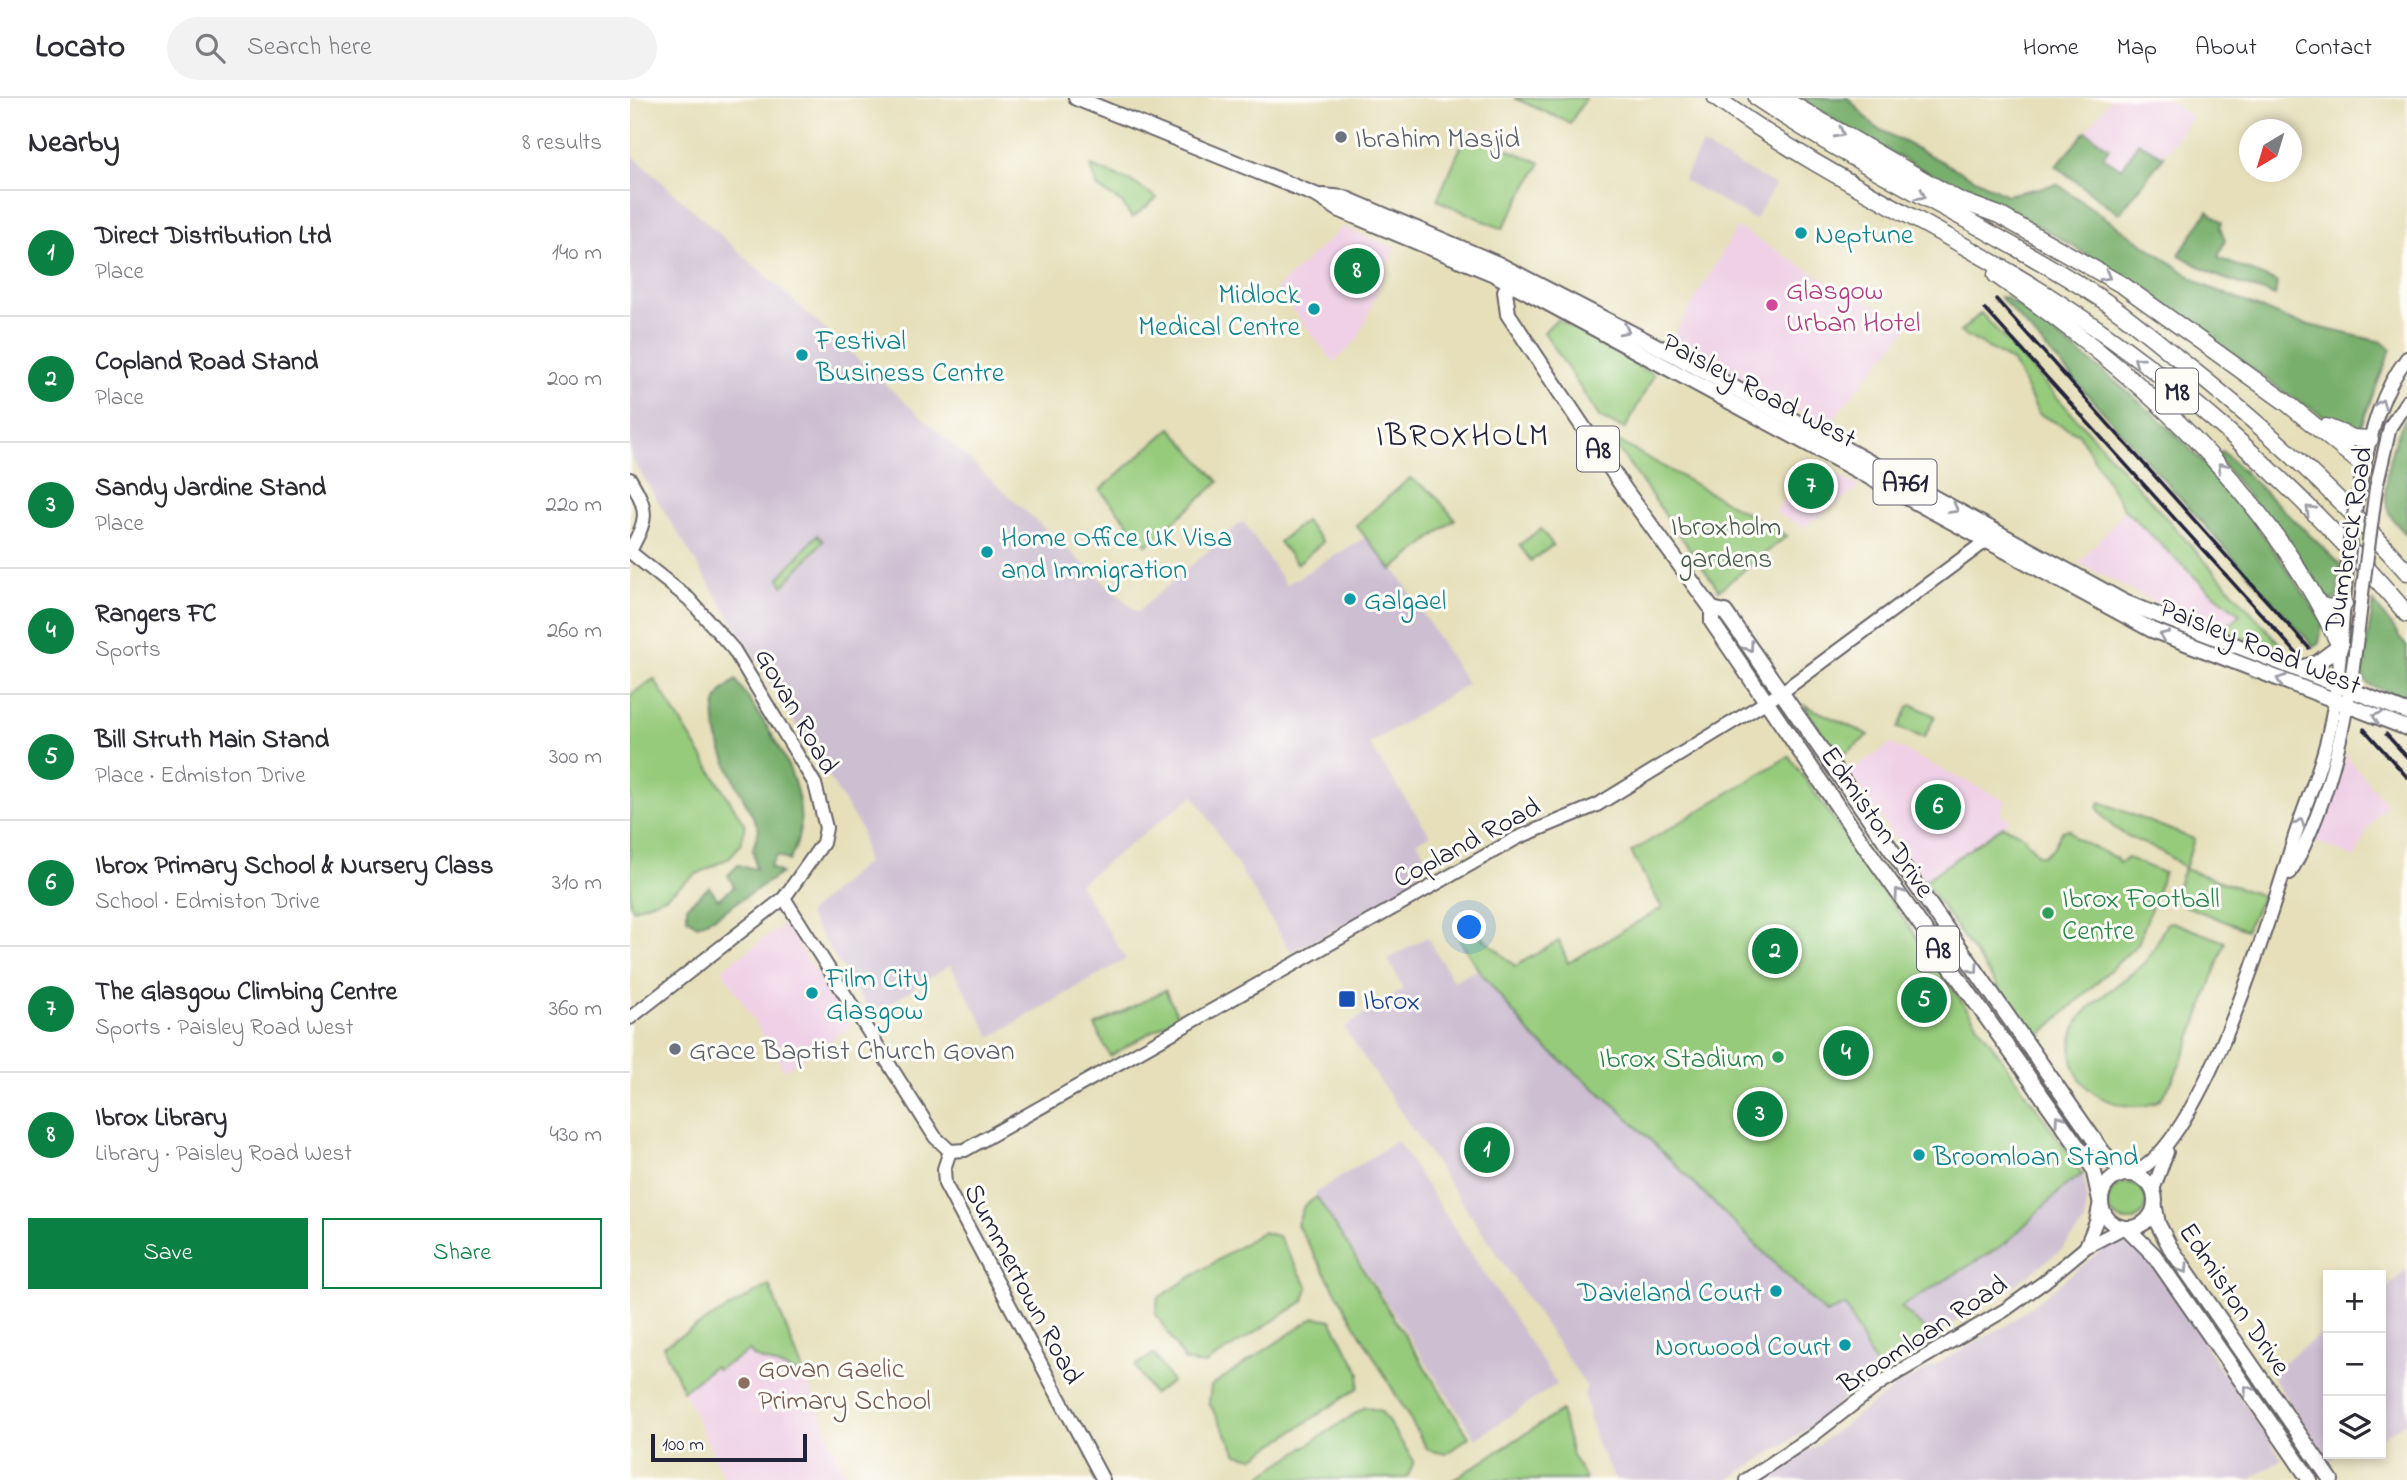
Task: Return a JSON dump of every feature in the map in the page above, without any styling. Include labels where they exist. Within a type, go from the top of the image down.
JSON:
[{"type":"highway","name":"M8","points":[[1716,98],[1794,151],[2017,277],[2101,333],[2187,399],[2309,509],[2407,614]]},
{"type":"highway","name":"M8","points":[[1757,98],[1838,151],[1974,223],[2100,298]]},
{"type":"highway","name":"M8","points":[[1781,98],[2065,265],[2100,298],[2251,418],[2346,507],[2407,572]]},
{"type":"highway","points":[[1958,200],[1999,215],[2124,286],[2304,417],[2363,471]]},
{"type":"highway","name":"M8","points":[[1909,216],[2048,313],[2121,370],[2197,440],[2252,505],[2322,606],[2340,646]]},
{"type":"highway","points":[[2304,417],[2339,433],[2370,439]]},
{"type":"highway","points":[[2322,606],[2329,608],[2344,604]]},
{"type":"main road","name":"Paisley Road West","points":[[1076,98],[1318,196],[1344,198],[1516,279],[1744,393],[2124,602],[2407,712]]},
{"type":"main road","name":"Paisley Road West","points":[[1516,279],[2152,631],[2407,728]]},
{"type":"main road","name":"Edmiston Drive","points":[[1516,279],[1504,295],[1508,314],[1625,490],[1712,609],[1712,622],[2083,1154],[2095,1173],[2100,1200]]},
{"type":"main road","name":"Edmiston Drive","points":[[1712,609],[1725,612],[2102,1151],[2128,1174]]},
{"type":"main road","points":[[2297,669],[2317,663],[2340,646]]},
{"type":"main road","points":[[2128,1174],[2148,1182],[2153,1190],[2155,1208],[2145,1223],[2126,1229],[2105,1217],[2100,1200],[2107,1183],[2128,1174]]},
{"type":"main road","name":"Edmiston Drive","points":[[2155,1208],[2163,1236],[2170,1247],[2331,1480]]},
{"type":"main road","name":"Edmiston Drive","points":[[2126,1229],[2154,1255],[2310,1480]]},
{"type":"street","name":"Dumbreck Road","points":[[2342,687],[2340,646],[2351,530],[2370,439],[2385,393],[2407,358]]},
{"type":"street","name":"Dumbreck Road","points":[[2342,687],[2362,594],[2377,482],[2390,427],[2407,401]]},
{"type":"street","points":[[2363,471],[2377,482]]},
{"type":"street","name":"Govan Road","points":[[630,479],[645,509],[646,520],[630,552],[666,579],[720,632],[769,703],[815,784],[824,811],[823,844],[784,898],[630,1018]]},
{"type":"street","name":"Copland Road","points":[[950,1151],[965,1150],[1052,1102],[1290,963],[1517,838],[1597,805],[1782,692],[1887,617],[1986,541]]},
{"type":"street","points":[[2344,604],[2362,594]]},
{"type":"street","points":[[2153,1190],[2171,1142],[2194,1105],[2211,1069],[2281,888],[2306,844],[2317,816],[2342,687]]},
{"type":"street","name":"Summertown Road","points":[[784,898],[935,1137],[950,1151],[944,1169],[948,1192],[1103,1480]]},
{"type":"street","points":[[2128,1174],[2150,1164],[2171,1142]]},
{"type":"street","points":[[2086,1247],[2096,1222],[2100,1200]]},
{"type":"street","name":"Broomloan Road","points":[[1746,1480],[1811,1437],[1882,1382],[2026,1296],[2086,1247],[2126,1229]]},
{"type":"shaded area","points":[[2111,98],[2165,98],[2192,117],[2164,156],[2138,143],[2122,169],[2103,157],[2108,148],[2086,131]]},
{"type":"shaded area","points":[[1702,145],[1775,185],[1755,220],[1683,180]]},
{"type":"shaded area","points":[[630,153],[1137,612],[1243,521],[1286,585],[1372,533],[1467,684],[1369,744],[1430,835],[1417,841],[1425,855],[1411,868],[1421,875],[1398,897],[1291,952],[1194,795],[1079,884],[1126,959],[991,1037],[950,965],[872,1015],[807,914],[866,863],[861,829],[630,456]]},
{"type":"shaded area","points":[[1343,227],[1395,248],[1358,339],[1334,362],[1276,289]]},
{"type":"shaded area","points":[[1737,227],[1838,287],[1912,323],[1826,427],[1670,342]]},
{"type":"shaded area","points":[[1806,457],[1860,487],[1804,527],[1776,513]]},
{"type":"shaded area","points":[[2125,510],[2203,585],[2240,614],[2222,631],[2185,618],[2079,563]]},
{"type":"shaded area","points":[[1891,744],[2006,801],[2000,814],[2011,820],[1924,881],[1849,772]]},
{"type":"shaded area","points":[[2345,754],[2388,806],[2380,811],[2366,832],[2355,858],[2314,841]]},
{"type":"shaded area","name":"Film City Glasgow","points":[[785,924],[851,1027],[784,1070],[722,969]]},
{"type":"shaded area","points":[[1427,937],[1453,981],[1478,969],[1532,1036],[1617,1107],[1694,1180],[1845,1305],[1877,1370],[1810,1428],[1728,1480],[1615,1480],[1597,1444],[1584,1395],[1587,1387],[1344,1028],[1403,989],[1388,959]]},
{"type":"shaded area","points":[[1397,1141],[1557,1384],[1476,1439],[1315,1193]]},
{"type":"shaded area","points":[[2083,1174],[2087,1192],[2085,1223],[2062,1249],[2023,1279],[1932,1336],[1900,1307],[2006,1243],[2066,1185]]},
{"type":"shaded area","points":[[2123,1238],[2139,1245],[2193,1320],[2206,1347],[2282,1459],[2250,1480],[1762,1480],[1820,1443],[1895,1387],[2007,1325],[2115,1240]]},
{"type":"shaded area","points":[[2407,1269],[2407,1421],[2386,1435],[2386,1333],[2386,1289]]},
{"type":"shaded area","name":"Govan Gaelic Primary School","points":[[769,1285],[847,1480],[725,1480],[663,1346]]},
{"type":"shaded area","points":[[2323,1333],[2323,1451],[2273,1378],[2275,1368]]},
{"type":"green space","points":[[1514,98],[1586,98],[1570,123]]},
{"type":"green space","points":[[1800,98],[1848,98],[1875,127],[2006,195],[2057,184],[2203,285],[2292,321],[2382,342],[2391,349],[2360,428],[2337,424],[2287,394],[2149,293],[2048,231],[1946,183],[1850,130]]},
{"type":"green space","points":[[2086,131],[2109,148],[2103,157],[2122,169],[2138,142],[2164,156],[2119,214],[2056,166]]},
{"type":"green space","points":[[1467,133],[1541,163],[1502,229],[1437,200]]},
{"type":"green space","points":[[1091,166],[1132,182],[1157,198],[1132,218],[1122,203],[1098,188]]},
{"type":"green space","points":[[2208,211],[2222,223],[2220,228],[2225,240],[2218,258],[2277,282],[2275,296],[2217,276],[2179,255]]},
{"type":"green space","points":[[2000,297],[2007,298],[2092,362],[2147,408],[2222,483],[2275,551],[2323,622],[2319,643],[2314,647]]},
{"type":"green space","points":[[1981,313],[2280,644],[2272,649],[2222,631],[2240,614],[2203,585],[2125,510],[2079,434],[2039,414],[2013,362],[1960,332]]},
{"type":"green space","points":[[1557,319],[1654,375],[1625,429],[1600,418],[1544,332]]},
{"type":"green space","points":[[2407,416],[2407,535],[2387,508],[2386,481],[2396,438]]},
{"type":"green space","points":[[1171,428],[1219,482],[1147,545],[1100,490]]},
{"type":"green space","name":"Ibroxholm gardens","points":[[1609,436],[1787,536],[1719,590]]},
{"type":"green space","points":[[2222,451],[2340,564],[2337,598],[2331,601],[2321,592],[2217,456]]},
{"type":"green space","points":[[1410,478],[1433,493],[1455,519],[1392,570],[1356,525]]},
{"type":"green space","points":[[1305,521],[1323,542],[1297,564],[1279,542]]},
{"type":"green space","points":[[1541,529],[1553,545],[1531,561],[1519,545]]},
{"type":"green space","points":[[817,535],[823,541],[783,586],[779,578]]},
{"type":"green space","points":[[2374,602],[2407,647],[2407,698],[2369,685],[2361,674]]},
{"type":"green space","points":[[654,679],[745,825],[741,844],[729,858],[695,875],[665,897],[633,909],[630,904],[630,695]]},
{"type":"green space","points":[[736,680],[763,720],[788,766],[800,814],[798,838],[789,861],[777,855],[770,867],[781,873],[715,917],[697,925],[687,918],[687,906],[709,887],[718,899],[734,887],[728,875],[738,865],[756,869],[753,849],[759,829],[726,762],[715,725],[715,708],[720,695]]},
{"type":"green space","points":[[1804,705],[1869,735],[1838,759]]},
{"type":"green space","points":[[1913,705],[1935,716],[1924,738],[1898,728],[1909,706]]},
{"type":"green space","name":"Ibrox Stadium","points":[[1789,756],[2083,1174],[2066,1185],[2006,1243],[1901,1307],[1932,1336],[1877,1370],[1845,1305],[1826,1314],[1617,1107],[1532,1036],[1478,969],[1456,934],[1470,926],[1515,966],[1559,941],[1568,963],[1662,908],[1631,852]]},
{"type":"green space","points":[[2100,802],[2194,839],[2185,869],[2263,896],[2246,930],[2176,902],[2174,898],[2184,868],[2162,852],[2115,828],[2098,808]]},
{"type":"green space","name":"Ibrox Football Centre","points":[[2003,826],[2021,834],[2038,855],[2044,855],[2053,848],[2062,831],[2069,829],[2075,838],[2116,858],[2119,863],[2128,858],[2164,873],[2138,944],[2035,1040],[1924,881]]},
{"type":"green space","points":[[2172,922],[2225,942],[2186,1051],[2167,1090],[2159,1100],[2151,1104],[2123,1105],[2095,1094],[2085,1085],[2073,1063],[2073,1037],[2083,1015],[2146,961],[2167,923]]},
{"type":"green space","points":[[1165,990],[1178,1016],[1110,1056],[1095,1026]]},
{"type":"green space","points":[[2127,1183],[2140,1189],[2146,1202],[2140,1215],[2127,1221],[2114,1215],[2108,1202],[2114,1189]]},
{"type":"green space","points":[[1317,1197],[1469,1437],[1446,1454],[1428,1450],[1297,1225],[1304,1206]]},
{"type":"green space","points":[[1262,1232],[1278,1236],[1308,1287],[1304,1301],[1204,1365],[1185,1361],[1156,1314],[1158,1298]]},
{"type":"green space","points":[[769,1285],[805,1376],[754,1357],[750,1351],[717,1370],[714,1366],[683,1391],[663,1346]]},
{"type":"green space","points":[[1315,1317],[1331,1320],[1360,1373],[1358,1388],[1253,1458],[1237,1454],[1209,1403],[1211,1386]]},
{"type":"green space","points":[[1154,1354],[1172,1382],[1153,1394],[1135,1366]]},
{"type":"green space","points":[[1365,1407],[1381,1411],[1414,1461],[1407,1478],[1260,1480],[1261,1476]]},
{"type":"green space","points":[[1561,1411],[1572,1455],[1586,1480],[1453,1480]]},
{"type":"railway","points":[[1996,299],[2309,648]]},
{"type":"railway","points":[[1985,309],[2299,656]]},
{"type":"railway","points":[[2364,729],[2407,777]]},
{"type":"railway","points":[[2386,734],[2407,757]]},
{"type":"place","name":"Ibrahim Masjid","points":[[1341,137]]},
{"type":"place","name":"Neptune","points":[[1801,233]]},
{"type":"place","name":"Ibrox Library","points":[[1357,271]]},
{"type":"place","name":"Glasgow Urban Hotel","points":[[1772,305]]},
{"type":"place","name":"Midlock Medical Centre","points":[[1314,309]]},
{"type":"place","name":"Festival Business Centre","points":[[802,355]]},
{"type":"place","name":"The Glasgow Climbing Centre","points":[[1811,486]]},
{"type":"place","name":"Home Office UK Visa and Immigration","points":[[987,552]]},
{"type":"place","name":"Galgael","points":[[1350,599]]},
{"type":"place","name":"Ibrox Primary School & Nursery Class","points":[[1938,807]]},
{"type":"place","name":"Ibrox Football Centre","points":[[2048,913]]},
{"type":"place","name":"Copland Road Stand","points":[[1775,951]]},
{"type":"place","name":"Film City Glasgow","points":[[812,993]]},
{"type":"place","name":"Ibrox","points":[[1347,999]]},
{"type":"place","name":"Bill Struth Main Stand","points":[[1924,1000]]},
{"type":"place","name":"Grace Baptist Church Govan","points":[[675,1049]]},
{"type":"place","name":"Rangers FC","points":[[1846,1053]]},
{"type":"place","name":"Ibrox Stadium","points":[[1778,1057]]},
{"type":"place","name":"Sandy Jardine Stand","points":[[1760,1114]]},
{"type":"place","name":"Direct Distribution Ltd","points":[[1487,1150]]},
{"type":"place","name":"Broomloan Stand","points":[[1919,1155]]},
{"type":"place","name":"Davieland Court","points":[[1776,1291]]},
{"type":"place","name":"Norwood Court","points":[[1845,1345]]},
{"type":"place","name":"Govan Gaelic Primary School","points":[[744,1383]]},
{"type":"district","name":"IBROXHOLM","points":[[1463,434]]}]
